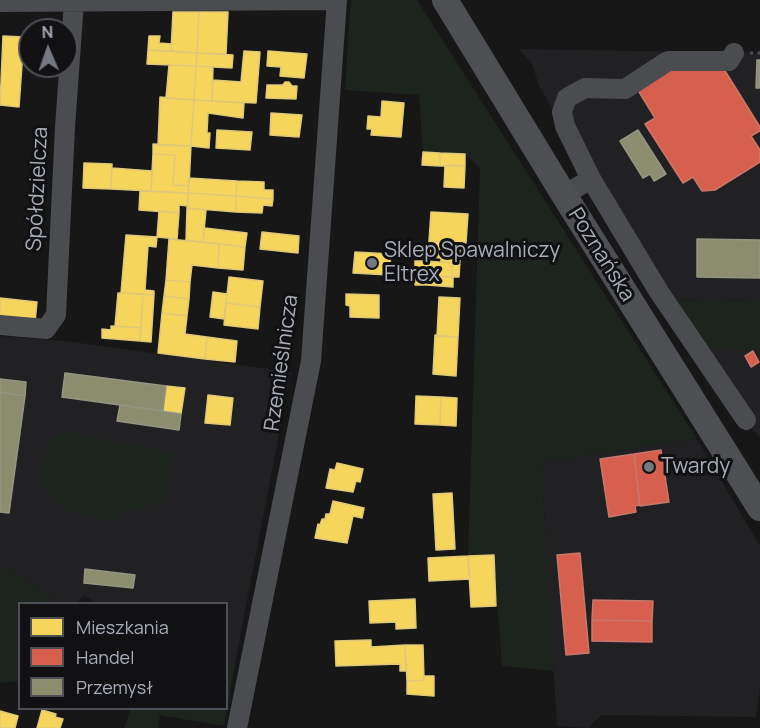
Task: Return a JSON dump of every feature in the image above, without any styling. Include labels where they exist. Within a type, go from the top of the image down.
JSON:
[{"type":"main road","name":"Poznańska","points":[[445,0],[760,508]]},
{"type":"street","points":[[0,2],[337,0]]},
{"type":"street","name":"Rzemieślnicza","points":[[237,728],[311,361],[337,0]]},
{"type":"street","name":"Spółdzielcza","points":[[0,325],[46,329],[56,315],[65,127],[74,2]]},
{"type":"street","points":[[734,53],[729,61],[668,61],[625,89],[585,88],[567,98],[562,112],[565,126],[591,179],[659,292],[746,420]]},
{"type":"street","points":[[564,195],[591,179]]},
{"type":"shaded area","points":[[351,0],[417,0],[697,439],[541,462],[554,671],[502,666],[494,555],[468,556],[480,168],[465,154],[423,152],[419,95],[345,90]]},
{"type":"shaded area","points":[[519,49],[760,53],[760,301],[664,299],[539,86],[532,64]]},
{"type":"shaded area","points":[[664,299],[760,301],[760,351],[698,348]]},
{"type":"shaded area","points":[[0,336],[65,341],[291,372],[235,663],[228,662],[228,602],[94,602],[84,595],[78,602],[57,602],[18,574],[0,567]]},
{"type":"shaded area","points":[[698,348],[760,350],[760,438],[746,420]]},
{"type":"shaded area","points":[[66,431],[172,453],[172,468],[163,503],[128,512],[112,521],[75,512],[54,501],[43,481],[43,467],[50,439]]},
{"type":"shaded area","points":[[697,439],[760,546],[760,688],[756,717],[601,715],[588,728],[557,726],[541,462]]},
{"type":"shaded area","points":[[0,567],[18,574],[57,602],[18,602],[18,681],[0,683]]},
{"type":"shaded area","points":[[228,662],[235,663],[228,703]]},
{"type":"shaded area","points":[[131,710],[227,710],[224,726],[160,715],[158,728],[124,728]]},
{"type":"building: Mieszkania","points":[[173,12],[199,12],[197,53],[171,51]]},
{"type":"building: Mieszkania","points":[[199,12],[228,12],[226,54],[197,53]]},
{"type":"building: Mieszkania","points":[[3,36],[18,37],[18,78],[21,78],[19,107],[0,105]]},
{"type":"building: Mieszkania","points":[[149,36],[160,36],[159,43],[172,44],[171,51],[148,50]]},
{"type":"building: Mieszkania","points":[[148,50],[197,53],[196,66],[147,64]]},
{"type":"building: Mieszkania","points":[[244,51],[260,52],[256,103],[212,101],[213,80],[241,82]]},
{"type":"building: Mieszkania","points":[[268,51],[307,54],[304,78],[280,76],[281,67],[267,66]]},
{"type":"building: Mieszkania","points":[[197,53],[233,55],[232,68],[196,66]]},
{"type":"building: Mieszkania","points":[[169,65],[196,66],[194,100],[166,98]]},
{"type":"building: Mieszkania","points":[[196,66],[213,67],[212,101],[194,100]]},
{"type":"building: Mieszkania","points":[[285,82],[297,86],[296,99],[266,98],[267,85],[283,85]]},
{"type":"building: Mieszkania","points":[[160,97],[194,100],[191,146],[158,145]]},
{"type":"building: Mieszkania","points":[[194,100],[244,103],[243,118],[208,113],[209,148],[191,146]]},
{"type":"building: Mieszkania","points":[[382,101],[404,103],[401,137],[371,135],[372,129],[367,129],[368,116],[381,117]]},
{"type":"building: Mieszkania","points":[[271,113],[302,115],[299,137],[270,135]]},
{"type":"building: Mieszkania","points":[[217,130],[252,132],[250,150],[216,148]]},
{"type":"building: Mieszkania","points":[[153,144],[191,146],[189,186],[173,185],[175,155],[153,154]]},
{"type":"building: Mieszkania","points":[[423,152],[440,153],[440,166],[422,165]]},
{"type":"building: Mieszkania","points":[[440,153],[465,154],[465,166],[440,166]]},
{"type":"building: Mieszkania","points":[[153,154],[175,155],[173,185],[189,186],[188,193],[151,191]]},
{"type":"building: Mieszkania","points":[[84,163],[112,164],[111,189],[83,188]]},
{"type":"building: Mieszkania","points":[[445,165],[465,166],[464,188],[444,187]]},
{"type":"building: Mieszkania","points":[[112,168],[152,171],[151,191],[111,189]]},
{"type":"building: Mieszkania","points":[[189,178],[237,181],[236,196],[188,193]]},
{"type":"building: Mieszkania","points":[[237,181],[264,182],[264,190],[273,190],[273,199],[236,196]]},
{"type":"building: Mieszkania","points":[[140,191],[188,193],[188,206],[179,205],[179,213],[139,210]]},
{"type":"building: Mieszkania","points":[[188,193],[236,196],[236,212],[187,208]]},
{"type":"building: Mieszkania","points":[[236,196],[273,199],[272,206],[263,205],[262,213],[236,212]]},
{"type":"building: Mieszkania","points":[[187,208],[206,210],[203,242],[186,240]]},
{"type":"building: Mieszkania","points":[[159,211],[179,213],[177,239],[157,237]]},
{"type":"building: Mieszkania","points":[[431,212],[468,214],[466,243],[429,241]]},
{"type":"building: Mieszkania","points":[[205,228],[247,233],[245,247],[203,242]]},
{"type":"building: Mieszkania","points":[[262,232],[299,236],[298,253],[260,249]]},
{"type":"building: Mieszkania","points":[[126,235],[157,237],[156,247],[148,246],[145,290],[154,291],[154,295],[121,293]]},
{"type":"building: Mieszkania","points":[[169,239],[219,244],[218,268],[192,265],[190,282],[166,280]]},
{"type":"building: Mieszkania","points":[[429,241],[461,243],[459,277],[452,277],[452,263],[441,262],[441,258],[429,257]]},
{"type":"building: Mieszkania","points":[[219,244],[245,247],[243,270],[218,268]]},
{"type":"building: Mieszkania","name":"Sklep Spawalniczy Eltrex","points":[[355,252],[391,254],[389,275],[353,273]]},
{"type":"building: Mieszkania","points":[[415,261],[425,261],[427,285],[415,285]]},
{"type":"building: Mieszkania","points":[[425,261],[452,263],[452,277],[425,276]]},
{"type":"building: Mieszkania","points":[[427,276],[453,277],[453,287],[427,285]]},
{"type":"building: Mieszkania","points":[[229,277],[263,281],[260,307],[226,303]]},
{"type":"building: Mieszkania","points":[[166,280],[190,282],[189,299],[164,296]]},
{"type":"building: Mieszkania","points":[[213,292],[227,294],[224,319],[210,317]]},
{"type":"building: Mieszkania","points":[[118,293],[143,294],[141,328],[115,326]]},
{"type":"building: Mieszkania","points":[[143,294],[154,295],[151,342],[140,341]]},
{"type":"building: Mieszkania","points":[[346,294],[379,295],[379,318],[350,317],[350,306],[346,305]]},
{"type":"building: Mieszkania","points":[[164,296],[189,299],[187,316],[162,313]]},
{"type":"building: Mieszkania","points":[[439,297],[460,298],[458,337],[437,336]]},
{"type":"building: Mieszkania","points":[[0,298],[37,302],[35,322],[0,318]]},
{"type":"building: Mieszkania","points":[[226,303],[260,307],[258,329],[224,325]]},
{"type":"building: Mieszkania","points":[[162,313],[187,316],[185,334],[207,337],[205,359],[158,353]]},
{"type":"building: Mieszkania","points":[[111,326],[141,328],[140,341],[102,338],[102,329],[111,330]]},
{"type":"building: Mieszkania","points":[[435,335],[458,337],[456,376],[433,374]]},
{"type":"building: Mieszkania","points":[[207,337],[237,341],[235,362],[205,359]]},
{"type":"building: Mieszkania","points":[[166,386],[185,388],[181,414],[163,411]]},
{"type":"building: Mieszkania","points":[[208,395],[233,398],[230,425],[205,423]]},
{"type":"building: Mieszkania","points":[[416,396],[441,397],[440,425],[415,424]]},
{"type":"building: Mieszkania","points":[[441,397],[457,398],[456,426],[440,425]]},
{"type":"building: Mieszkania","points":[[337,463],[363,469],[360,482],[356,481],[353,492],[326,488],[330,469],[335,470]]},
{"type":"building: Mieszkania","points":[[452,493],[455,549],[436,550],[433,494]]},
{"type":"building: Mieszkania","points":[[333,501],[364,508],[362,518],[353,516],[347,543],[315,538],[318,524],[320,525],[322,519],[325,519],[326,514],[330,514]]},
{"type":"building: Mieszkania","points":[[494,555],[496,606],[471,607],[468,556]]},
{"type":"building: Mieszkania","points":[[468,556],[470,579],[429,581],[428,558]]},
{"type":"building: Mieszkania","points":[[415,599],[416,628],[396,629],[396,622],[370,623],[369,601]]},
{"type":"building: Mieszkania","points":[[371,640],[371,647],[405,645],[406,671],[400,671],[400,664],[336,666],[335,641]]},
{"type":"building: Mieszkania","points":[[405,645],[423,645],[424,680],[407,681]]},
{"type":"building: Mieszkania","points":[[424,676],[434,676],[434,696],[407,694],[407,681],[424,680]]},
{"type":"building: Mieszkania","points":[[42,710],[56,714],[55,717],[63,719],[60,728],[37,728]]},
{"type":"building: Mieszkania","points":[[0,711],[18,716],[15,728],[0,728]]},
{"type":"building: Handel","points":[[670,66],[722,66],[760,127],[760,131],[751,136],[760,150],[760,162],[715,190],[702,191],[693,177],[683,183],[645,124],[655,118],[636,87]]},
{"type":"building: Handel","points":[[753,351],[759,362],[751,367],[745,356]]},
{"type":"building: Handel","name":"Twardy","points":[[661,450],[669,502],[640,506],[634,454]]},
{"type":"building: Handel","points":[[634,454],[640,505],[635,506],[636,512],[609,517],[600,459]]},
{"type":"building: Handel","points":[[580,553],[589,653],[566,655],[557,555]]},
{"type":"building: Handel","points":[[593,600],[653,601],[652,621],[592,620]]},
{"type":"building: Handel","points":[[592,620],[652,621],[652,642],[592,641]]},
{"type":"building: Przemysł","points":[[757,60],[760,60],[760,88],[756,88]]},
{"type":"building: Przemysł","points":[[638,130],[666,174],[654,181],[650,174],[643,178],[620,141]]},
{"type":"building: Przemysł","points":[[697,239],[760,240],[760,278],[697,277]]},
{"type":"building: Przemysł","points":[[65,373],[166,386],[163,411],[62,397]]},
{"type":"building: Przemysł","points":[[0,379],[26,382],[25,396],[0,392]]},
{"type":"building: Przemysł","points":[[0,392],[25,396],[9,513],[0,512]]},
{"type":"building: Przemysł","points":[[120,405],[181,414],[179,430],[117,421]]},
{"type":"building: Przemysł","points":[[85,569],[135,575],[133,588],[84,583]]},
{"type":"place","name":"Sklep Spawalniczy Eltrex","points":[[372,263]]},
{"type":"place","name":"Twardy","points":[[649,467]]}]
